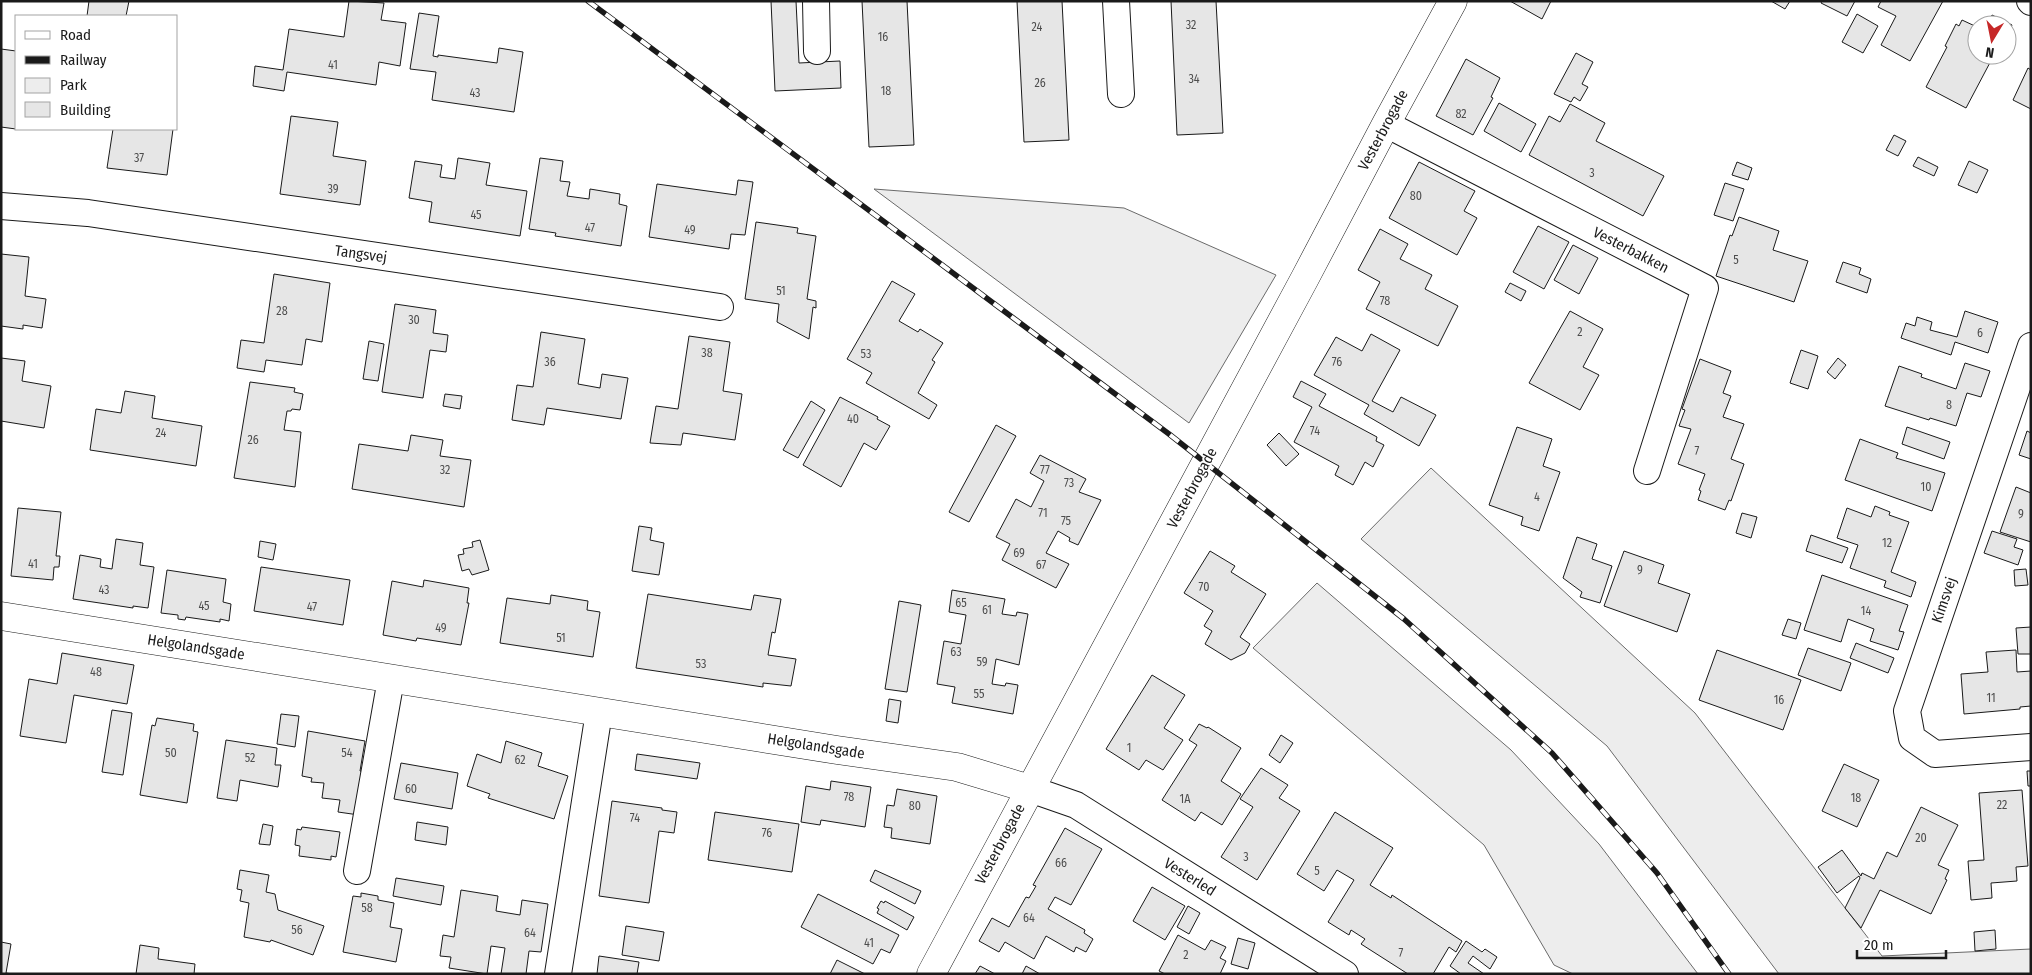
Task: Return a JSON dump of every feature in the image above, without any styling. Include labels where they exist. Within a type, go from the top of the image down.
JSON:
[{"type":"street","points":[[816,1],[817,51]]},
{"type":"street","points":[[1116,1],[1121,94]]},
{"type":"street","name":"Vesterbrogade","points":[[930,974],[1453,1]]},
{"type":"street","name":"Vesterbakken","points":[[1386,124],[1705,288],[1647,471]]},
{"type":"street","name":"Tangsvej","points":[[1,206],[88,213],[720,307]]},
{"type":"street","name":"Kimsvej","points":[[2031,346],[1907,710],[1912,738],[1935,754],[2031,747]]},
{"type":"street","name":"Helgolandsgade","points":[[1,616],[599,712],[957,767],[1030,789]]},
{"type":"street","points":[[357,871],[391,678]]},
{"type":"street","points":[[558,974],[599,712]]},
{"type":"street","name":"Vesterled","points":[[1030,789],[1076,805],[1345,974]]},
{"type":"green space","points":[[874,189],[1124,208],[1276,275],[1189,423]]},
{"type":"green space","points":[[1431,468],[1695,713],[1882,956],[2031,949],[2031,974],[1779,974],[1607,746],[1361,539]]},
{"type":"green space","points":[[1317,583],[1511,750],[1599,844],[1698,974],[1573,974],[1554,965],[1484,845],[1253,648]]},
{"type":"building","points":[[89,1],[129,1],[126,15],[87,15]]},
{"type":"building","points":[[349,1],[384,3],[381,20],[406,23],[400,66],[379,62],[376,85],[287,72],[284,91],[253,86],[255,66],[283,70],[289,29],[344,37]]},
{"type":"building","points":[[771,1],[796,1],[799,63],[840,61],[841,88],[775,91]]},
{"type":"building","points":[[862,1],[907,1],[914,145],[869,147]]},
{"type":"building","points":[[1017,1],[1062,1],[1069,140],[1024,142]]},
{"type":"building","points":[[1171,1],[1216,1],[1223,133],[1177,135]]},
{"type":"building","points":[[1510,1],[1551,1],[1542,19]]},
{"type":"building","points":[[1771,1],[1790,1],[1785,9]]},
{"type":"building","points":[[1822,1],[1855,1],[1847,16],[1821,3]]},
{"type":"building","points":[[1881,1],[1943,1],[1910,61],[1881,45],[1896,16],[1878,7]]},
{"type":"building","points":[[419,13],[439,16],[433,56],[438,57],[438,55],[497,63],[499,48],[523,52],[514,112],[432,100],[436,72],[410,69]]},
{"type":"building","points":[[1857,14],[1878,26],[1863,53],[1842,42]]},
{"type":"building","points":[[1962,20],[1967,22],[1967,65],[1989,65],[1966,108],[1926,87],[1947,47],[1945,46],[1956,24],[1959,26]]},
{"type":"building","points":[[1,49],[15,51],[15,129],[1,127]]},
{"type":"building","points":[[1576,53],[1593,62],[1582,84],[1588,87],[1580,101],[1574,97],[1571,102],[1554,94]]},
{"type":"building","points":[[1466,59],[1500,78],[1491,97],[1493,98],[1473,135],[1436,116]]},
{"type":"building","points":[[2028,68],[2031,70],[2031,109],[2013,100]]},
{"type":"building","points":[[1499,103],[1536,124],[1521,152],[1484,131]]},
{"type":"building","points":[[1570,104],[1605,123],[1596,141],[1664,176],[1643,216],[1529,155],[1549,116],[1560,122]]},
{"type":"building","points":[[291,116],[338,122],[333,156],[366,161],[360,205],[280,194]]},
{"type":"building","points":[[113,130],[173,130],[167,175],[107,168]]},
{"type":"building","points":[[1894,135],[1906,141],[1898,156],[1886,150]]},
{"type":"building","points":[[1918,157],[1938,167],[1934,176],[1913,166]]},
{"type":"building","points":[[458,158],[490,163],[486,185],[527,191],[520,236],[429,222],[432,202],[409,198],[415,161],[442,165],[440,177],[455,179]]},
{"type":"building","points":[[540,158],[563,161],[560,181],[570,182],[567,196],[589,199],[590,189],[620,194],[619,204],[627,206],[621,246],[555,236],[556,233],[529,229]]},
{"type":"building","points":[[1969,161],[1988,170],[1977,193],[1958,185]]},
{"type":"building","points":[[1419,162],[1475,191],[1464,211],[1477,218],[1457,255],[1389,218]]},
{"type":"building","points":[[1737,162],[1752,168],[1748,180],[1732,175]]},
{"type":"building","points":[[738,180],[753,182],[745,235],[731,234],[729,249],[649,237],[657,184],[736,195]]},
{"type":"building","points":[[1725,183],[1744,189],[1733,221],[1714,215]]},
{"type":"building","points":[[1739,217],[1779,231],[1773,250],[1808,261],[1794,302],[1716,276],[1730,235],[1732,236]]},
{"type":"building","points":[[756,222],[798,228],[797,233],[816,236],[807,299],[816,301],[816,308],[813,307],[809,339],[777,322],[779,304],[745,299]]},
{"type":"building","points":[[1538,226],[1569,242],[1544,289],[1513,272]]},
{"type":"building","points":[[1380,229],[1408,244],[1400,259],[1432,275],[1425,289],[1458,306],[1438,346],[1366,309],[1380,282],[1358,270]]},
{"type":"building","points":[[1573,245],[1598,258],[1579,294],[1554,280]]},
{"type":"building","points":[[1,254],[29,257],[25,296],[46,299],[42,328],[23,325],[23,329],[1,326]]},
{"type":"building","points":[[1843,262],[1861,268],[1859,274],[1871,279],[1867,293],[1836,282]]},
{"type":"building","points":[[274,274],[330,283],[322,342],[306,339],[302,365],[266,360],[264,372],[237,368],[241,340],[264,343]]},
{"type":"building","points":[[892,281],[915,294],[899,321],[918,332],[920,329],[943,343],[932,360],[935,362],[918,393],[937,405],[929,419],[866,383],[872,373],[847,359]]},
{"type":"building","points":[[1510,283],[1526,291],[1521,301],[1505,292]]},
{"type":"building","points":[[395,304],[436,310],[433,333],[448,335],[446,352],[430,350],[423,398],[382,392]]},
{"type":"building","points":[[1570,311],[1603,329],[1583,367],[1599,375],[1580,410],[1529,383]]},
{"type":"building","points":[[1965,311],[1998,322],[1988,353],[1955,342],[1951,355],[1901,338],[1906,323],[1915,326],[1917,317],[1932,322],[1930,330],[1957,337]]},
{"type":"building","points":[[541,332],[585,339],[578,384],[600,388],[602,374],[628,378],[621,419],[547,408],[544,425],[512,420],[517,385],[533,387]]},
{"type":"building","points":[[1371,334],[1400,350],[1372,401],[1393,412],[1401,397],[1436,415],[1419,446],[1364,414],[1369,405],[1314,375],[1336,337],[1362,351]]},
{"type":"building","points":[[689,336],[730,342],[723,391],[742,394],[735,440],[683,433],[681,445],[650,443],[656,406],[678,409]]},
{"type":"building","points":[[369,341],[384,344],[378,381],[363,379]]},
{"type":"building","points":[[1801,350],[1818,356],[1808,389],[1790,383]]},
{"type":"building","points":[[1,358],[25,361],[22,381],[51,386],[44,428],[1,421]]},
{"type":"building","points":[[1838,358],[1846,365],[1835,379],[1827,372]]},
{"type":"building","points":[[1700,359],[1731,371],[1723,393],[1731,396],[1723,417],[1744,424],[1731,459],[1744,464],[1731,501],[1729,500],[1725,510],[1698,500],[1701,491],[1699,490],[1705,474],[1678,464],[1691,429],[1679,426],[1685,410],[1682,409]]},
{"type":"building","points":[[1965,363],[1990,371],[1981,397],[1967,393],[1956,426],[1930,418],[1929,420],[1885,406],[1899,366],[1922,374],[1921,377],[1956,389]]},
{"type":"building","points":[[1301,381],[1326,394],[1319,406],[1377,437],[1376,441],[1384,445],[1373,467],[1365,462],[1353,485],[1335,475],[1339,466],[1294,442],[1312,407],[1293,397]]},
{"type":"building","points":[[250,382],[295,388],[294,392],[303,394],[300,410],[292,409],[287,411],[284,430],[301,432],[295,487],[234,478]]},
{"type":"building","points":[[125,391],[155,396],[152,418],[202,426],[196,466],[90,450],[96,409],[121,413]]},
{"type":"building","points":[[445,394],[462,396],[460,409],[443,406]]},
{"type":"building","points":[[840,397],[878,417],[877,419],[890,426],[876,450],[864,443],[841,487],[803,465]]},
{"type":"building","points":[[811,401],[825,410],[798,458],[783,450]]},
{"type":"building","points":[[996,425],[1016,436],[969,522],[949,512]]},
{"type":"building","points":[[1517,427],[1552,439],[1543,466],[1560,472],[1539,531],[1521,525],[1523,517],[1489,505]]},
{"type":"building","points":[[1907,427],[1950,442],[1944,459],[1902,444]]},
{"type":"building","points":[[2027,431],[2031,433],[2031,459],[2019,455]]},
{"type":"building","points":[[1279,433],[1299,454],[1286,466],[1267,445]]},
{"type":"building","points":[[411,435],[443,440],[440,456],[471,460],[464,507],[352,489],[359,444],[408,451]]},
{"type":"building","points":[[1860,439],[1898,453],[1896,458],[1945,473],[1932,511],[1845,480]]},
{"type":"building","points":[[1040,455],[1086,479],[1079,492],[1101,500],[1078,545],[1069,541],[1070,538],[1058,531],[1046,553],[1069,564],[1056,588],[1002,560],[1010,544],[996,537],[1016,499],[1031,507],[1044,481],[1030,473]]},
{"type":"building","points":[[2016,487],[2031,493],[2031,542],[2000,532]]},
{"type":"building","points":[[1875,506],[1890,512],[1889,515],[1909,522],[1891,572],[1916,582],[1911,597],[1884,587],[1886,581],[1850,568],[1858,545],[1837,538],[1847,508],[1871,517]]},
{"type":"building","points":[[18,508],[61,512],[56,556],[60,556],[59,567],[54,567],[53,580],[11,576]]},
{"type":"building","points":[[1742,513],[1757,517],[1751,538],[1736,533]]},
{"type":"building","points":[[639,526],[652,528],[650,540],[664,543],[659,575],[632,571]]},
{"type":"building","points":[[1992,531],[2017,539],[2014,547],[2023,550],[2018,565],[1984,553]]},
{"type":"building","points":[[1811,535],[1848,548],[1842,563],[1806,551]]},
{"type":"building","points":[[1577,537],[1597,544],[1592,559],[1612,566],[1600,603],[1580,597],[1582,592],[1563,578]]},
{"type":"building","points":[[116,539],[143,543],[140,565],[154,567],[148,608],[133,606],[133,608],[73,599],[80,555],[101,559],[100,567],[112,569]]},
{"type":"building","points":[[480,540],[489,570],[472,575],[469,569],[462,571],[458,555],[464,554],[463,549],[473,547],[472,542]]},
{"type":"building","points":[[260,541],[276,544],[273,560],[258,557]]},
{"type":"building","points":[[1210,551],[1235,566],[1231,572],[1266,594],[1240,637],[1250,644],[1245,653],[1231,660],[1205,644],[1212,631],[1204,626],[1213,611],[1184,593]]},
{"type":"building","points":[[1624,551],[1664,565],[1658,583],[1690,594],[1677,632],[1604,606]]},
{"type":"building","points":[[261,567],[350,580],[343,625],[254,611]]},
{"type":"building","points":[[2026,569],[2028,585],[2015,586],[2014,570]]},
{"type":"building","points":[[167,570],[226,579],[223,602],[231,604],[229,621],[220,619],[220,622],[186,617],[185,620],[178,619],[178,615],[161,613]]},
{"type":"building","points":[[1822,575],[1908,605],[1899,631],[1904,632],[1898,650],[1870,641],[1874,629],[1848,619],[1841,642],[1804,630]]},
{"type":"building","points":[[424,580],[469,588],[467,603],[469,603],[461,645],[417,638],[416,641],[383,635],[392,581],[423,587]]},
{"type":"building","points":[[952,590],[1005,599],[1002,614],[1016,616],[1017,612],[1028,614],[1019,665],[996,659],[992,684],[1005,686],[1006,683],[1018,685],[1013,714],[952,703],[955,687],[937,684],[944,641],[961,644],[966,615],[949,612]]},
{"type":"building","points":[[648,594],[751,610],[754,595],[781,599],[775,633],[772,632],[768,655],[796,659],[791,686],[763,683],[763,687],[636,668]]},
{"type":"building","points":[[551,595],[588,601],[587,610],[600,612],[593,657],[500,643],[507,598],[550,604]]},
{"type":"building","points":[[899,601],[921,605],[907,692],[885,689]]},
{"type":"building","points":[[1788,619],[1801,623],[1796,639],[1782,635]]},
{"type":"building","points":[[2031,627],[2031,654],[2018,654],[2016,628]]},
{"type":"building","points":[[1856,643],[1894,658],[1888,673],[1850,658]]},
{"type":"building","points":[[1808,648],[1851,663],[1841,691],[1798,675]]},
{"type":"building","points":[[1717,650],[1801,680],[1783,730],[1699,700]]},
{"type":"building","points":[[2016,650],[2017,672],[2031,671],[2031,706],[2020,707],[2020,709],[1964,714],[1961,674],[1988,672],[1986,652]]},
{"type":"building","points":[[62,653],[134,665],[127,704],[74,695],[66,743],[20,736],[29,679],[57,684]]},
{"type":"building","points":[[1152,675],[1185,695],[1164,728],[1183,740],[1163,770],[1146,760],[1139,770],[1106,749]]},
{"type":"building","points":[[889,699],[901,701],[898,723],[886,721]]},
{"type":"building","points":[[112,710],[132,713],[123,775],[102,772]]},
{"type":"building","points":[[281,714],[299,716],[295,747],[277,744]]},
{"type":"building","points":[[157,718],[194,724],[193,731],[198,732],[187,803],[140,795],[152,725],[155,726]]},
{"type":"building","points":[[1199,724],[1208,727],[1241,748],[1221,781],[1241,794],[1222,825],[1201,812],[1195,821],[1162,800],[1197,745],[1189,740]]},
{"type":"building","points":[[308,731],[365,741],[360,771],[366,772],[359,815],[338,812],[340,800],[322,798],[324,783],[311,782],[312,778],[302,776]]},
{"type":"building","points":[[1281,735],[1293,743],[1280,763],[1269,755]]},
{"type":"building","points":[[226,740],[277,748],[275,765],[281,765],[278,787],[240,780],[237,801],[217,798]]},
{"type":"building","points":[[506,741],[542,753],[538,766],[568,776],[554,819],[488,798],[490,794],[467,786],[477,754],[501,763]]},
{"type":"building","points":[[637,754],[700,763],[697,779],[635,770]]},
{"type":"building","points":[[401,763],[458,773],[452,809],[394,799]]},
{"type":"building","points":[[1844,764],[1879,780],[1857,827],[1822,811]]},
{"type":"building","points":[[1261,768],[1288,785],[1279,798],[1300,811],[1257,880],[1221,857],[1253,807],[1240,799]]},
{"type":"building","points":[[2027,771],[2031,771],[2031,786],[2028,786]]},
{"type":"building","points":[[831,781],[871,787],[865,827],[821,820],[820,825],[801,822],[806,786],[830,790]]},
{"type":"building","points":[[897,789],[937,796],[930,844],[891,838],[892,828],[884,827],[887,805],[894,806]]},
{"type":"building","points":[[2022,790],[2028,866],[2016,867],[2017,881],[1991,883],[1992,898],[1971,900],[1968,861],[1984,860],[1979,793]]},
{"type":"building","points":[[612,801],[677,812],[674,833],[659,831],[649,903],[599,896]]},
{"type":"building","points":[[1921,807],[1958,825],[1938,865],[1949,870],[1945,879],[1947,880],[1931,914],[1880,890],[1861,928],[1845,908],[1860,878],[1859,876],[1837,893],[1818,867],[1842,850],[1861,876],[1862,873],[1874,879],[1887,852],[1897,857]]},
{"type":"building","points":[[715,812],[799,824],[792,872],[708,860]]},
{"type":"building","points":[[1335,812],[1393,848],[1370,885],[1391,898],[1392,895],[1462,941],[1456,952],[1449,947],[1433,974],[1408,974],[1361,944],[1365,939],[1351,930],[1349,935],[1328,922],[1354,880],[1337,870],[1324,891],[1297,874]]},
{"type":"building","points":[[417,822],[448,827],[446,845],[415,840]]},
{"type":"building","points":[[263,824],[273,826],[270,845],[259,844]]},
{"type":"building","points":[[302,827],[340,832],[336,857],[331,856],[331,860],[299,856],[300,846],[295,845],[297,829],[301,830]]},
{"type":"building","points":[[1065,828],[1102,849],[1071,905],[1055,897],[1048,909],[1085,930],[1084,933],[1093,939],[1086,952],[1076,947],[1074,952],[1046,936],[1034,959],[1005,942],[999,952],[979,941],[992,918],[1009,927],[1026,897],[1029,898],[1036,886],[1033,885]]},
{"type":"building","points":[[240,870],[269,875],[266,892],[275,894],[278,910],[324,926],[313,955],[271,940],[270,942],[244,937],[249,903],[240,901],[242,890],[237,889]]},
{"type":"building","points":[[875,870],[921,891],[915,904],[870,881]]},
{"type":"building","points":[[396,878],[444,886],[441,905],[393,896]]},
{"type":"building","points":[[1152,887],[1185,906],[1165,940],[1133,921]]},
{"type":"building","points":[[461,890],[498,896],[496,911],[520,915],[522,900],[548,904],[541,952],[529,951],[526,974],[501,974],[505,948],[491,946],[487,974],[449,968],[451,957],[440,956],[443,935],[454,937]]},
{"type":"building","points":[[361,893],[378,896],[378,900],[394,903],[390,927],[402,929],[396,962],[343,952],[353,896],[361,897]]},
{"type":"building","points":[[818,894],[899,935],[890,953],[881,949],[873,964],[801,927]]},
{"type":"building","points":[[881,901],[884,903],[885,901],[914,917],[907,930],[877,913],[879,909],[877,908]]},
{"type":"building","points":[[1188,906],[1200,913],[1189,934],[1177,927]]},
{"type":"building","points":[[626,926],[664,932],[659,961],[622,955]]},
{"type":"building","points":[[1995,930],[1996,949],[1975,951],[1974,932]]},
{"type":"building","points":[[1178,935],[1205,950],[1211,940],[1226,947],[1220,958],[1226,961],[1220,974],[1165,974],[1159,971]]},
{"type":"building","points":[[1238,938],[1255,943],[1248,969],[1231,964]]},
{"type":"building","points":[[1466,941],[1482,952],[1485,949],[1497,957],[1490,969],[1473,956],[1468,963],[1484,974],[1461,974],[1450,966]]},
{"type":"building","points":[[1,942],[11,944],[6,973],[12,974],[1,974]]},
{"type":"building","points":[[140,945],[159,948],[158,959],[195,964],[194,974],[136,974]]},
{"type":"building","points":[[599,956],[639,962],[637,974],[597,974]]},
{"type":"building","points":[[837,960],[865,974],[830,974]]},
{"type":"building","points":[[980,966],[995,974],[975,974]]},
{"type":"building","points":[[1026,966],[1040,974],[1022,974]]},
{"type":"railway","points":[[588,1],[1169,434],[1404,619],[1552,753],[1657,873],[1729,974]]}]
